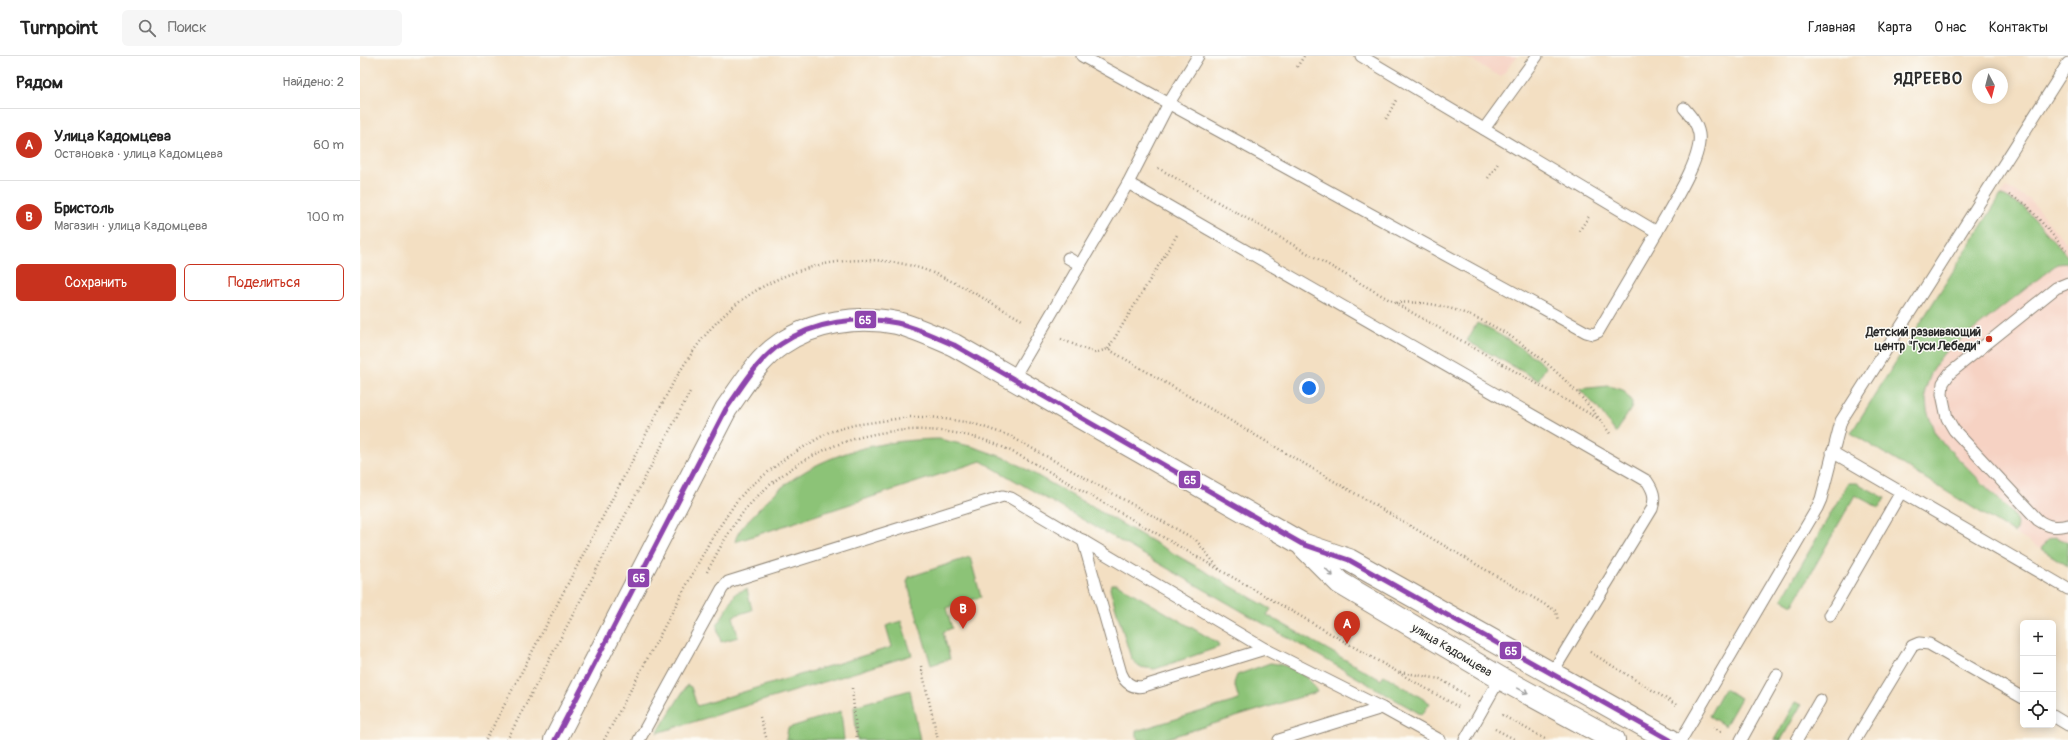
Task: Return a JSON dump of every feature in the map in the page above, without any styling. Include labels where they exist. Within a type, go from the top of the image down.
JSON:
[{"type":"street","name":"улица Кадомцева","points":[[555,740],[726,409],[757,366],[780,345],[800,333],[821,326],[846,321],[874,319],[898,323],[926,332],[954,345],[1302,544],[1349,560],[1670,740]]},
{"type":"street","name":"улица Кадомцева","points":[[1302,544],[1340,583],[1500,678],[1614,740]]},
{"type":"lane","points":[[1082,56],[1592,334],[1598,332],[1602,327],[1694,162],[1699,146],[1699,134],[1694,118],[1684,108]]},
{"type":"lane","points":[[1013,378],[1128,183],[1169,103],[1198,56]]},
{"type":"lane","points":[[1361,56],[1656,232]]},
{"type":"lane","points":[[1484,129],[1537,56]]},
{"type":"lane","points":[[1681,740],[1817,508],[1821,499],[1841,420],[2068,63]]},
{"type":"lane","points":[[1128,183],[1647,481],[1654,494],[1655,502],[1652,509],[1552,673]]},
{"type":"lane","points":[[1068,258],[1080,265]]},
{"type":"lane","points":[[2068,283],[2056,288],[1958,364],[1943,383],[1942,394],[1947,418],[1954,430],[2038,520],[2045,525],[2054,527],[2068,526]]},
{"type":"lane","points":[[1832,452],[2068,589]]},
{"type":"lane","points":[[1830,615],[1902,492]]},
{"type":"lane","points":[[639,740],[722,589],[728,582],[997,496],[1011,498],[1265,649],[1382,708],[1440,740]]},
{"type":"lane","points":[[1082,540],[1121,673],[1127,684],[1139,688],[1265,649]]},
{"type":"lane","points":[[1855,740],[1912,646],[1915,644],[1929,644],[2020,696]]},
{"type":"lane","points":[[1741,740],[1777,675]]},
{"type":"lane","points":[[1465,740],[1500,678]]},
{"type":"lane","points":[[1797,740],[1820,700]]},
{"type":"lane","points":[[1279,740],[1382,708]]},
{"type":"lane","points":[[2056,718],[2068,724]]},
{"type":"path","points":[[1297,67],[1304,56]]},
{"type":"path","points":[[1141,158],[1599,419]]},
{"type":"path","points":[[1991,184],[2026,204],[2068,253]]},
{"type":"path","points":[[1108,349],[1202,193]]},
{"type":"path","points":[[1396,303],[1412,302],[1442,306],[1486,324],[1510,337],[1543,359],[1599,419],[1613,439],[1604,455]]},
{"type":"path","points":[[1042,331],[1094,352],[1108,349],[1556,611],[1562,635],[1729,736]]},
{"type":"path","points":[[507,740],[691,390]]},
{"type":"path","points":[[909,430],[936,430],[961,434],[1004,448],[1048,471],[1465,711]]},
{"type":"path","points":[[921,666],[938,740]]},
{"type":"path","points":[[1396,671],[1440,679],[1471,698]]},
{"type":"path","points":[[852,688],[857,740]]},
{"type":"path","points":[[1498,712],[1546,740]]},
{"type":"path","points":[[760,716],[767,740]]},
{"type":"path","points":[[1493,727],[1516,740]]},
{"type":"shaded area","points":[[1464,56],[1517,56],[1501,77]]},
{"type":"shaded area","name":"Детский развивающий центр \"Гуси Лебеди\"","points":[[2006,187],[2030,200],[2068,245],[2068,566],[1851,433]]},
{"type":"green space","points":[[2001,195],[2024,207],[2068,257],[2068,263],[2057,264],[1943,354],[1932,371],[1925,390],[1927,410],[1934,431],[1939,439],[2011,512],[2017,522],[2014,533],[1851,433]]},
{"type":"green space","points":[[1477,323],[1513,343],[1546,367],[1538,380],[1467,341]]},
{"type":"green space","points":[[1609,386],[1623,390],[1632,402],[1632,407],[1616,433],[1597,407],[1579,389]]},
{"type":"green space","points":[[939,439],[974,447],[1008,459],[1271,609],[1267,615],[1381,680],[1384,675],[1430,703],[1422,715],[981,461],[735,542],[738,533],[744,525],[776,492],[796,477],[818,465],[840,455],[864,448],[913,440]]},
{"type":"green space","points":[[1848,483],[1857,483],[1885,498],[1879,508],[1855,495],[1793,605],[1782,599]]},
{"type":"green space","points":[[2055,537],[2068,542],[2068,566],[2041,549],[2048,539]]},
{"type":"green space","points":[[970,557],[981,597],[946,608],[952,628],[943,632],[950,659],[931,665],[907,582],[909,577]]},
{"type":"green space","points":[[1111,584],[1117,584],[1218,643],[1219,647],[1155,669],[1139,667],[1131,658],[1110,589]]},
{"type":"green space","points":[[747,589],[752,610],[733,616],[738,637],[721,642],[717,628],[718,624],[736,593]]},
{"type":"green space","points":[[901,621],[912,655],[657,733],[687,685],[691,687],[697,706],[892,647],[886,626]]},
{"type":"green space","points":[[1270,663],[1291,668],[1298,672],[1310,680],[1317,692],[1161,740],[1138,740],[1136,731],[1239,700],[1234,683],[1237,675]]},
{"type":"green space","points":[[1724,689],[1741,698],[1725,726],[1709,716]]},
{"type":"green space","points":[[910,690],[920,740],[857,740],[854,706]]},
{"type":"green space","points":[[1795,702],[1801,705],[1781,740],[1774,740]]},
{"type":"green space","points":[[841,711],[844,740],[786,740],[788,728]]},
{"type":"transit line","name":"65","points":[[555,740],[726,409],[750,374],[772,350],[794,336],[807,330],[837,322],[852,320],[897,323],[954,345],[1302,544],[1349,560],[1670,740]]},
{"type":"place","name":"Детский развивающий центр \"Гуси Лебеди\"","points":[[1989,339]]},
{"type":"place","name":"Бристоль","points":[[963,629]]},
{"type":"place","name":"Улица Кадомцева","points":[[1347,644]]},
{"type":"district","name":"ЯДРЕЕВО","points":[[1928,78]]}]
